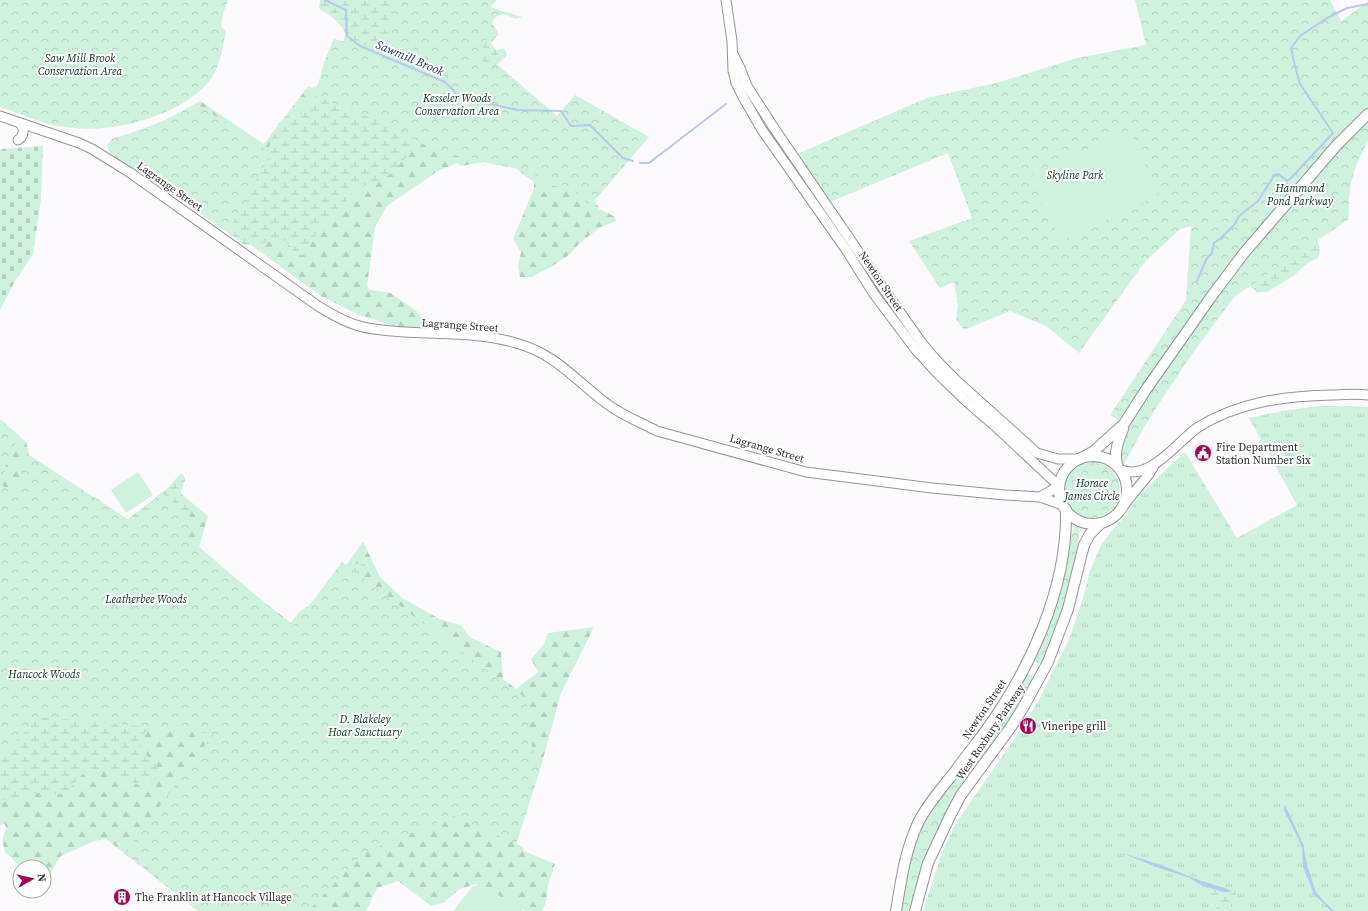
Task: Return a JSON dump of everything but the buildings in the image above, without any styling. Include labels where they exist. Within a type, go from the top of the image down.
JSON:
[{"type":"main road","name":"Newton Street","points":[[726,0],[732,41],[733,72],[736,84],[754,117],[893,320],[916,350],[938,374],[1059,486]]},
{"type":"main road","name":"Newton Street","points":[[733,55],[747,86],[772,125],[921,342],[936,360],[1033,450],[1041,455],[1052,458],[1064,460],[1080,459]]},
{"type":"main road","points":[[1155,464],[1149,474],[1124,505],[1113,517],[1101,523],[1091,524],[1082,522],[1070,514],[1059,494],[1059,486],[1066,469],[1094,451],[1124,424],[1211,297],[1244,253],[1336,146],[1368,114]]},
{"type":"main road","name":"Lagrange Street","points":[[0,116],[79,143],[92,149],[129,172],[318,306],[357,326],[413,333],[478,336],[516,343],[538,351],[560,364],[608,405],[657,431],[806,472],[939,489],[1040,497],[1065,507]]},
{"type":"main road","points":[[18,140],[23,132],[23,128],[20,123]]},
{"type":"main road","points":[[1080,459],[1090,456],[1102,457],[1128,473],[1135,473],[1155,464],[1198,428],[1232,410],[1246,406],[1307,396],[1368,395]]},
{"type":"main road","points":[[1124,424],[1115,457],[1126,484],[1126,498],[1124,505]]},
{"type":"main road","points":[[1040,497],[1059,486]]},
{"type":"main road","name":"Newton Street","points":[[896,911],[908,852],[919,821],[928,805],[985,731],[1006,701],[1038,641],[1054,595],[1059,575],[1066,536],[1065,507]]},
{"type":"main road","name":"West Roxbury Parkway","points":[[915,911],[928,863],[950,816],[961,796],[1014,722],[1036,686],[1046,666],[1068,609],[1084,545],[1089,536],[1101,523]]},
{"type":"green space","name":"Saw Mill Brook Conservation Area","points":[[0,0],[228,0],[223,13],[221,26],[226,31],[220,60],[212,77],[203,88],[178,106],[147,119],[117,126],[86,129],[57,126],[0,107]]},
{"type":"green space","points":[[320,0],[489,0],[490,21],[498,32],[498,35],[491,43],[496,50],[504,48],[507,55],[497,65],[486,71],[435,130],[416,146],[392,173],[376,182],[355,189],[349,199],[328,217],[306,252],[303,255],[296,255],[286,241],[281,240],[248,245],[243,244],[215,223],[260,165],[268,150],[278,124],[287,115],[292,113],[300,114],[304,111],[318,92],[343,48],[345,33],[342,27],[331,16],[319,8]]},
{"type":"green space","name":"Kesseler Woods Conservation Area","points":[[395,0],[497,0],[490,7],[522,17],[516,19],[506,15],[500,15],[494,19],[479,60],[499,66],[557,116],[575,95],[649,137],[590,206],[573,190],[554,186],[531,171],[492,164],[470,157],[448,155],[418,142],[406,132],[305,92],[308,86],[317,91],[324,64],[334,39],[363,45],[385,54]]},
{"type":"green space","name":"Skyline Park","points":[[1135,0],[1330,0],[1341,21],[1368,2],[1368,142],[1358,160],[1352,179],[1349,198],[1349,219],[1234,297],[1190,357],[1160,402],[1143,429],[1123,466],[1119,456],[1129,427],[1110,415],[1186,300],[1191,226],[1180,229],[1144,263],[1079,353],[1046,326],[1010,311],[964,330],[956,319],[958,305],[954,282],[940,288],[909,241],[972,218],[948,153],[830,202],[797,154],[927,98],[1000,82],[1077,58],[1146,45]]},
{"type":"green space","points":[[337,50],[459,131],[594,198],[599,209],[614,216],[616,221],[601,227],[591,234],[570,254],[551,267],[531,277],[520,277],[518,267],[521,252],[513,239],[534,188],[534,182],[515,168],[484,162],[461,166],[457,163],[438,171],[387,206],[375,227],[367,286],[370,290],[391,293],[419,313],[423,323],[419,327],[396,327],[357,314],[321,296],[157,177],[112,150],[114,139],[164,121],[200,101],[264,144],[306,89],[316,87]]},
{"type":"green space","points":[[197,104],[271,153],[228,232],[110,153],[107,145],[112,139],[151,127]]},
{"type":"green space","points":[[1126,131],[1130,132],[1158,192],[1157,196],[1063,240],[1059,238],[1031,179],[1033,174]]},
{"type":"green space","points":[[43,146],[41,199],[33,254],[15,281],[0,310],[0,149]]},
{"type":"green space","points":[[1358,150],[1361,154],[1345,191],[1343,222],[1317,239],[1320,250],[1318,258],[1308,263],[1293,276],[1267,292],[1257,292],[1252,288],[1248,280]]},
{"type":"green space","points":[[1318,406],[1368,407],[1368,911],[923,911],[943,850],[956,823],[1017,735],[1040,698],[1070,637],[1090,571],[1101,545],[1113,529],[1127,514],[1142,492],[1185,452],[1237,538],[1297,505],[1249,418],[1282,411]]},
{"type":"green space","points":[[0,419],[26,442],[33,467],[69,493],[97,498],[127,520],[173,487],[208,516],[198,551],[299,629],[363,542],[380,577],[402,598],[440,619],[460,625],[470,637],[501,652],[503,679],[516,689],[538,672],[531,659],[544,644],[548,633],[594,627],[561,693],[541,766],[516,844],[523,847],[524,851],[555,864],[548,885],[546,902],[542,911],[526,911],[476,884],[460,889],[443,903],[431,906],[398,881],[377,888],[366,911],[198,911],[106,839],[94,841],[61,856],[52,870],[52,859],[12,859],[5,852],[2,841],[6,827],[4,823],[0,826]]},
{"type":"green space","points":[[0,420],[20,436],[7,460],[3,488],[18,487],[21,467],[26,453],[135,524],[161,492],[195,521],[184,534],[293,627],[342,562],[433,631],[526,698],[530,741],[541,766],[516,844],[453,816],[364,853],[308,911],[198,911],[125,853],[214,733],[39,717],[0,758]]},
{"type":"green space","name":"Horace James Circle","points":[[1092,462],[1103,464],[1112,470],[1118,479],[1120,490],[1118,501],[1112,510],[1103,516],[1092,518],[1081,516],[1072,510],[1066,501],[1064,490],[1066,479],[1072,470],[1081,464]]},
{"type":"green space","points":[[138,472],[153,495],[126,513],[111,490]]},
{"type":"green space","points":[[180,474],[183,474],[185,480],[181,491],[182,496],[191,509],[186,513],[177,511],[166,521],[289,625],[304,608],[311,606],[350,566],[362,562],[366,565],[366,570],[217,731],[204,733],[153,726],[141,736],[139,749],[158,767],[160,775],[156,779],[146,785],[140,786],[126,778],[110,772],[95,770],[88,771],[81,776],[64,793],[54,795],[34,793],[0,801],[0,593],[127,520],[169,487]]},
{"type":"green space","points":[[1075,525],[1078,525],[1080,528],[1075,566],[1065,607],[1042,663],[1040,664],[1036,662],[1035,658],[1054,602],[1066,552]]},
{"type":"green space","points":[[1028,674],[1032,675],[1034,680],[1008,723],[970,777],[911,911],[899,911],[908,863],[930,811],[1025,676]]},
{"type":"green space","points":[[1201,880],[1234,891],[1236,894],[1231,902],[1229,911],[1218,911],[1213,899]]},
{"type":"green space","points":[[479,885],[524,907],[522,911],[453,911],[473,886]]},
{"type":"water","points":[[1285,805],[1303,844],[1315,890],[1323,901],[1334,911],[1331,911],[1314,894],[1303,867],[1302,846],[1284,810]]},
{"type":"water","points":[[1122,853],[1161,865],[1227,889],[1230,892],[1223,892],[1201,885],[1190,878],[1159,868]]},
{"type":"waterway","name":"Sawmill Brook","points":[[325,0],[346,10],[347,36],[360,46],[445,82],[461,98],[518,110],[561,111],[571,126],[590,125],[623,158],[633,161]]},
{"type":"waterway","name":"Sawmill Brook","points":[[1197,281],[1206,260],[1212,253],[1214,243],[1234,225],[1239,216],[1258,201],[1274,176],[1278,174],[1287,181],[1333,133],[1300,84],[1291,48],[1300,36],[1327,18],[1347,8],[1368,4]]},
{"type":"waterway","name":"Sawmill Brook","points":[[640,163],[649,163],[726,104]]},
{"type":"place","name":"Fire Department Station Number Six","points":[[1203,453]]},
{"type":"place","name":"Vineripe grill","points":[[1028,726]]},
{"type":"place","name":"The Franklin at Hancock Village","points":[[122,897]]},
{"type":"park label","name":"Hammond Pond Parkway","points":[[1300,194]]},
{"type":"park label","name":"Leatherbee Woods","points":[[146,599]]},
{"type":"park label","name":"Hancock Woods","points":[[44,674]]},
{"type":"park label","name":"D. Blakeley Hoar Sanctuary","points":[[365,725]]}]
